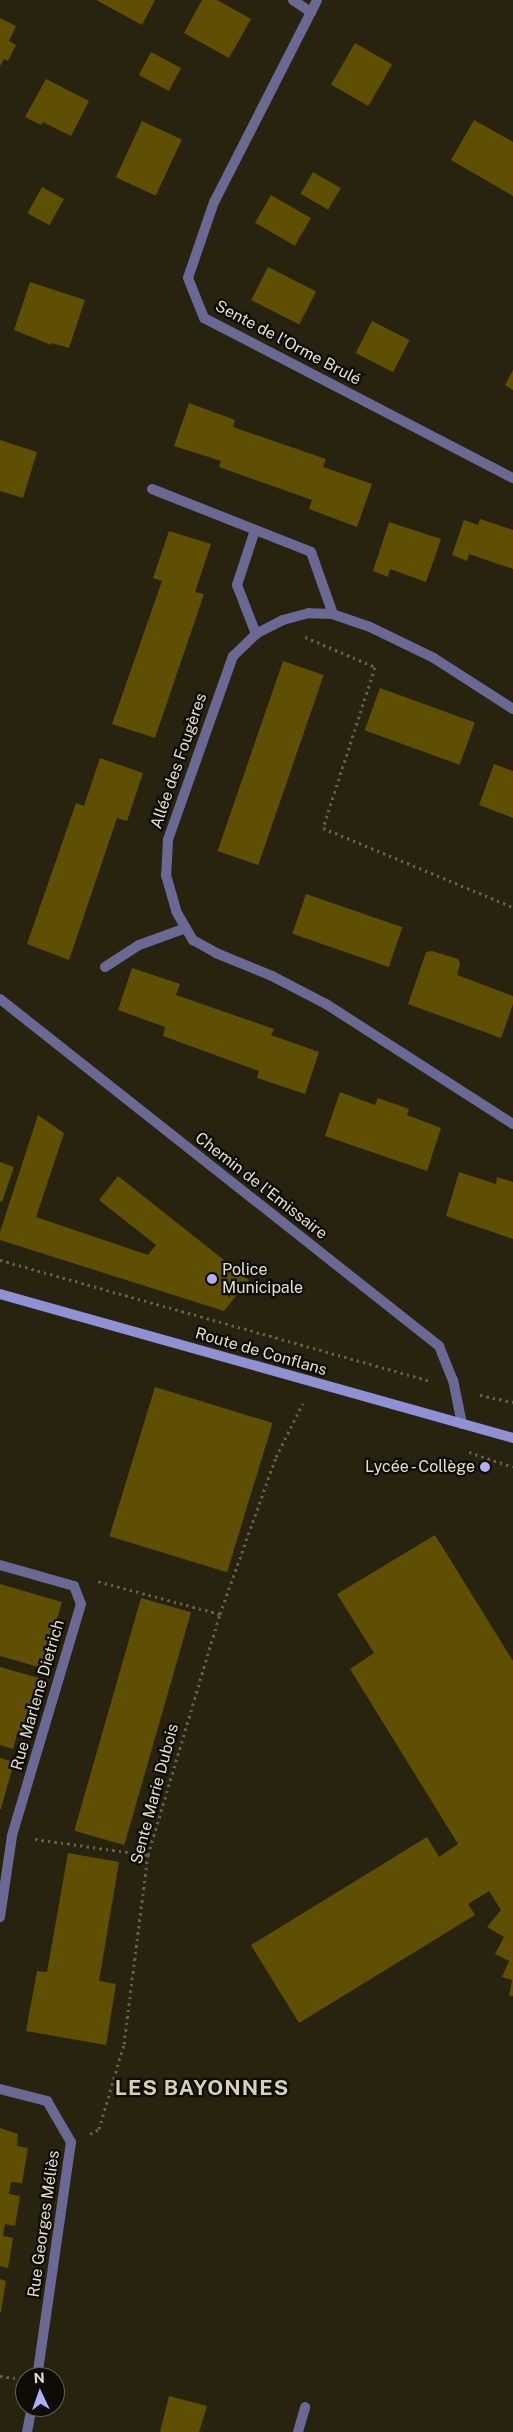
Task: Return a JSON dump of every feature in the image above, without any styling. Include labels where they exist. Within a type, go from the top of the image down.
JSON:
[{"type":"main road","name":"Route de Conflans","points":[[0,1294],[513,1438]]},
{"type":"street","points":[[293,0],[311,12]]},
{"type":"street","name":"Sente de l'Orme Brulé","points":[[317,0],[211,212],[188,278],[204,318],[513,478]]},
{"type":"street","points":[[152,489],[311,552],[333,614]]},
{"type":"street","points":[[255,530],[237,585],[256,634]]},
{"type":"street","name":"Allée des Fougères","points":[[513,709],[434,658],[370,627],[333,614],[309,613],[283,620],[256,634],[233,656],[168,840],[166,876],[176,911],[193,940],[216,953],[272,976],[326,1004],[513,1124]]},
{"type":"street","points":[[106,967],[139,945],[186,928]]},
{"type":"street","name":"Chemin de l'Emissaire","points":[[0,999],[439,1346],[454,1388],[462,1424]]},
{"type":"street","points":[[0,1565],[74,1586],[78,1594]]},
{"type":"street","name":"Rue Marlene Dietrich","points":[[0,1918],[12,1836],[81,1604],[78,1594]]},
{"type":"street","name":"Rue Georges Méliès","points":[[0,2089],[48,2101],[71,2142],[38,2367]]},
{"type":"street","points":[[298,2432],[306,2407]]},
{"type":"street","points":[[27,2432],[30,2417]]},
{"type":"path","points":[[292,618],[306,639],[375,667],[323,828],[513,907]]},
{"type":"path","points":[[0,1260],[454,1388],[513,1402]]},
{"type":"path","name":"Sente Marie Dubois","points":[[71,2142],[99,2129],[124,2044],[148,1855],[220,1614],[276,1457],[304,1402]]},
{"type":"path","points":[[78,1594],[97,1581],[220,1614]]},
{"type":"path","points":[[12,1836],[148,1855]]},
{"type":"building","points":[[96,0],[155,0],[142,25]]},
{"type":"building","points":[[202,0],[217,0],[251,19],[229,58],[184,33]]},
{"type":"building","points":[[0,18],[16,26],[9,41],[16,45],[8,61],[4,59],[0,66]]},
{"type":"building","points":[[355,43],[392,64],[368,106],[331,85]]},
{"type":"building","points":[[151,52],[181,68],[169,91],[139,75]]},
{"type":"building","points":[[46,79],[89,101],[71,136],[43,122],[41,125],[25,117]]},
{"type":"building","points":[[474,120],[513,142],[513,196],[451,160]]},
{"type":"building","points":[[142,121],[182,140],[156,196],[116,177]]},
{"type":"building","points":[[313,172],[341,188],[328,210],[300,194]]},
{"type":"building","points":[[42,187],[64,199],[49,225],[27,213]]},
{"type":"building","points":[[271,195],[311,218],[295,246],[255,223]]},
{"type":"building","points":[[268,267],[316,292],[299,324],[251,300]]},
{"type":"building","points":[[30,282],[85,300],[69,348],[52,343],[51,345],[14,330]]},
{"type":"building","points":[[372,321],[409,340],[393,372],[356,353]]},
{"type":"building","points":[[513,370],[513,390],[505,385]]},
{"type":"building","points":[[189,403],[235,420],[233,427],[326,459],[323,467],[372,484],[357,527],[309,509],[312,500],[219,467],[221,461],[174,446]]},
{"type":"building","points":[[0,440],[37,452],[23,498],[0,491]]},
{"type":"building","points":[[480,519],[513,530],[513,569],[469,554],[467,561],[452,555],[464,520],[478,525]]},
{"type":"building","points":[[389,522],[441,539],[426,582],[390,569],[388,577],[373,571]]},
{"type":"building","points":[[169,531],[211,544],[195,592],[204,594],[155,738],[112,724],[162,581],[153,578]]},
{"type":"building","points":[[283,661],[324,675],[258,865],[218,851]]},
{"type":"building","points":[[380,688],[475,723],[460,765],[365,730]]},
{"type":"building","points":[[100,758],[143,773],[127,821],[117,818],[69,960],[27,944],[76,803],[84,806]]},
{"type":"building","points":[[494,764],[513,771],[513,818],[479,805]]},
{"type":"building","points":[[306,894],[402,927],[389,967],[292,934]]},
{"type":"building","points":[[432,951],[458,959],[460,964],[457,975],[513,996],[513,1004],[501,1038],[408,1004],[426,952]]},
{"type":"building","points":[[132,968],[180,984],[176,995],[274,1029],[271,1035],[319,1052],[305,1094],[257,1078],[259,1071],[163,1036],[165,1027],[118,1010]]},
{"type":"building","points":[[340,1092],[375,1105],[378,1098],[409,1109],[407,1115],[441,1128],[427,1171],[325,1136]]},
{"type":"building","points":[[38,1115],[64,1133],[36,1217],[148,1255],[156,1245],[99,1200],[118,1176],[249,1280],[224,1311],[0,1240],[0,1232]]},
{"type":"building","points":[[0,1162],[14,1167],[2,1202],[0,1201]]},
{"type":"building","points":[[459,1172],[496,1184],[497,1177],[513,1182],[513,1239],[446,1216]]},
{"type":"building","points":[[155,1387],[273,1423],[227,1572],[109,1536]]},
{"type":"building","points":[[435,1535],[513,1661],[513,1996],[509,1996],[512,1980],[502,1977],[509,1961],[495,1954],[504,1937],[487,1927],[501,1910],[489,1891],[468,1904],[475,1915],[299,2023],[251,1945],[427,1837],[439,1857],[458,1844],[350,1669],[374,1653],[337,1594]]},
{"type":"building","points":[[0,1584],[62,1602],[42,1668],[0,1656]]},
{"type":"building","points":[[141,1598],[191,1612],[124,1845],[74,1831]]},
{"type":"building","points":[[0,1667],[39,1678],[23,1733],[18,1731],[13,1749],[0,1745]]},
{"type":"building","points":[[0,1758],[14,1762],[1,1809],[0,1809]]},
{"type":"building","points":[[68,1853],[119,1862],[99,1981],[116,1984],[106,2045],[26,2031],[37,1971],[47,1972]]},
{"type":"building","points":[[0,2128],[18,2134],[17,2146],[28,2148],[22,2183],[11,2182],[9,2194],[20,2196],[15,2226],[5,2224],[3,2236],[13,2238],[8,2268],[0,2266]]},
{"type":"building","points":[[0,2279],[6,2281],[1,2312],[0,2312]]},
{"type":"building","points":[[169,2396],[207,2406],[199,2432],[160,2432]]},
{"type":"place","name":"Police Municipale","points":[[212,1279]]},
{"type":"place","name":"Lycée - Collège","points":[[485,1467]]},
{"type":"district","name":"LES BAYONNES","points":[[202,2088]]}]
